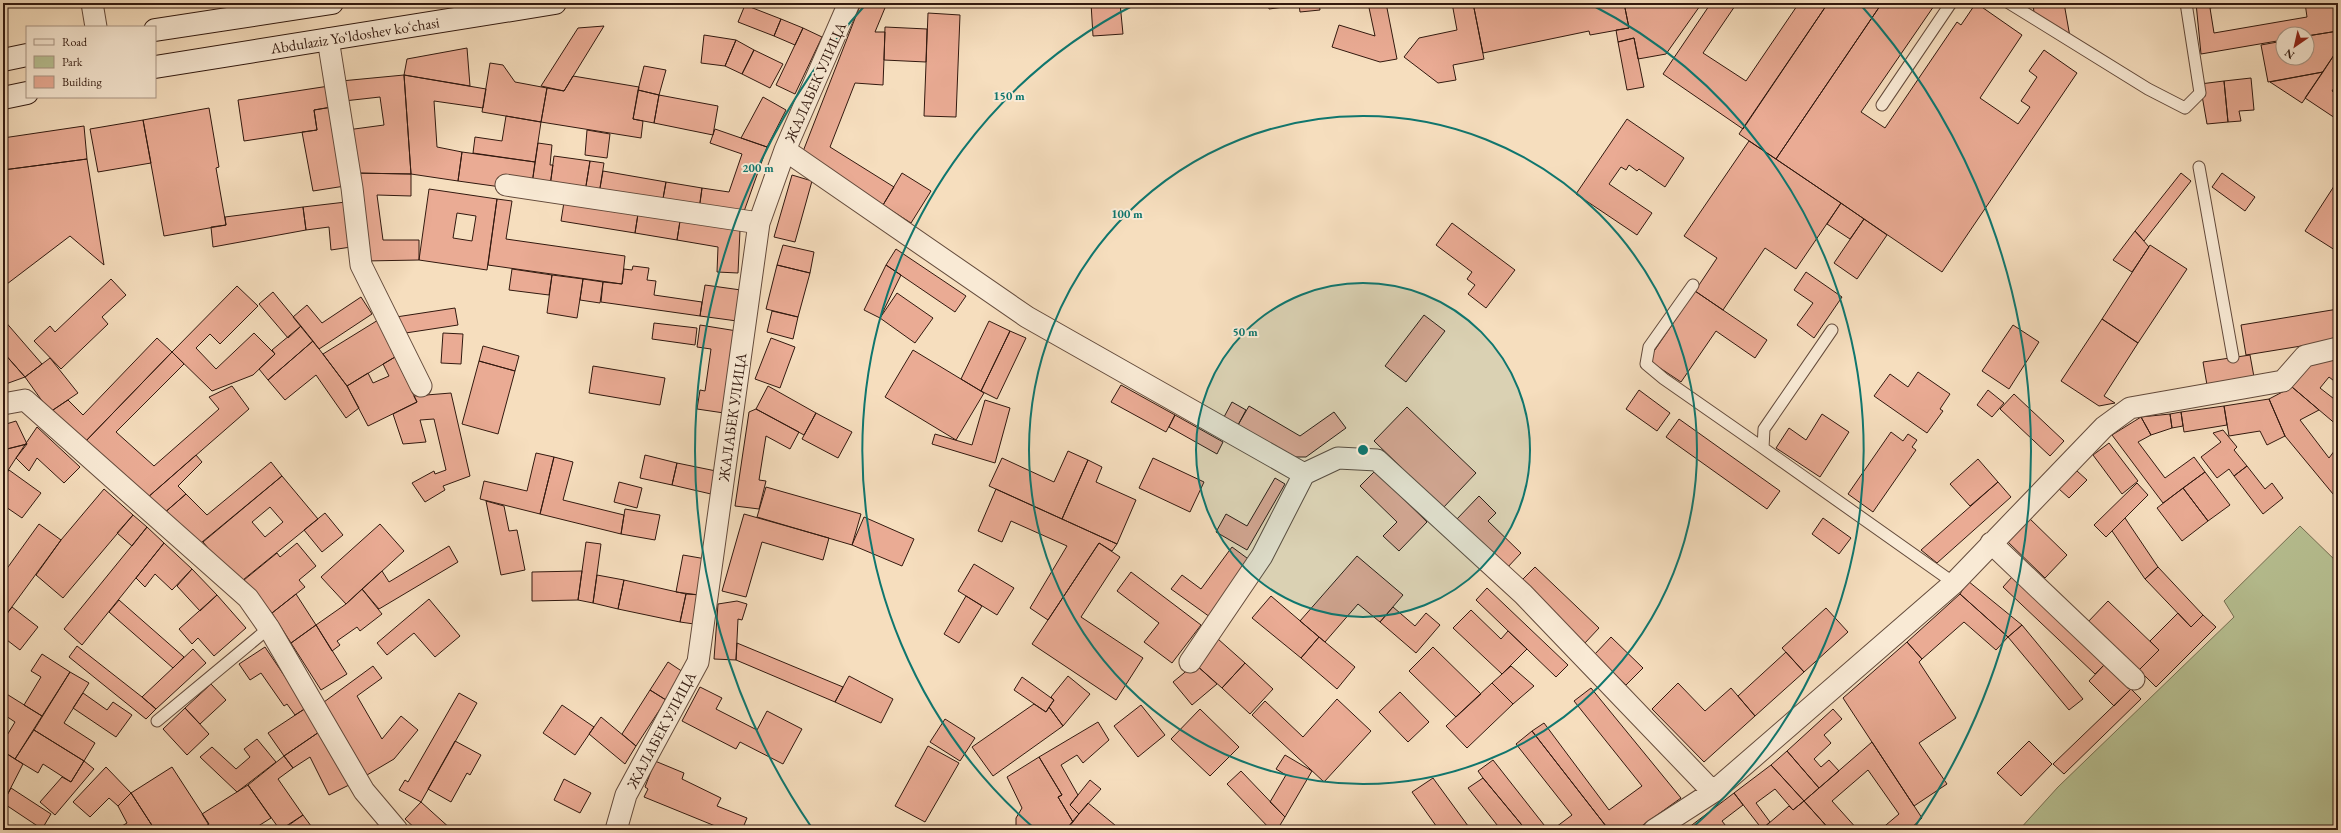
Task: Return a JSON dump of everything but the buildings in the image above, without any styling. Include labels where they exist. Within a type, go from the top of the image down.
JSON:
[{"type":"main road","points":[[156,30],[332,3]]},
{"type":"main road","name":"Abdulaziz Yoʻldoshev koʻchasi","points":[[156,67],[555,3]]},
{"type":"main road","points":[[3,60],[26,55]]},
{"type":"main road","points":[[3,98],[26,93]]},
{"type":"street","points":[[92,3],[96,26]]},
{"type":"street","name":"ЖАЛАБЕК УЛИЦА","points":[[616,830],[626,795],[698,662],[759,223],[785,150],[849,3]]},
{"type":"street","points":[[328,39],[352,188],[361,265],[421,386]]},
{"type":"street","points":[[785,150],[1027,317],[1304,474]]},
{"type":"street","points":[[506,185],[759,223]]},
{"type":"street","points":[[1654,830],[1713,792],[1954,583],[2104,427],[2130,408],[2238,385],[2283,381],[2305,356],[2338,348]]},
{"type":"street","points":[[3,404],[25,400],[248,598],[269,628],[364,791],[397,830]]},
{"type":"street","points":[[1190,662],[1262,556],[1304,474],[1338,458],[1377,460],[1523,594],[1713,792]]},
{"type":"street","points":[[1991,543],[2134,679]]},
{"type":"lane","points":[[1882,105],[1951,3]]},
{"type":"lane","points":[[2008,3],[2148,89],[2185,108],[2200,93],[2186,3]]},
{"type":"lane","points":[[2199,167],[2233,358]]},
{"type":"lane","points":[[1693,285],[1649,347],[1646,364],[1664,379],[1954,583]]},
{"type":"lane","points":[[1763,448],[1764,429],[1832,330]]},
{"type":"lane","points":[[157,721],[269,628]]},
{"type":"green space","points":[[2300,526],[2338,563],[2338,830],[2019,830],[2058,787],[2234,617],[2224,601]]}]
